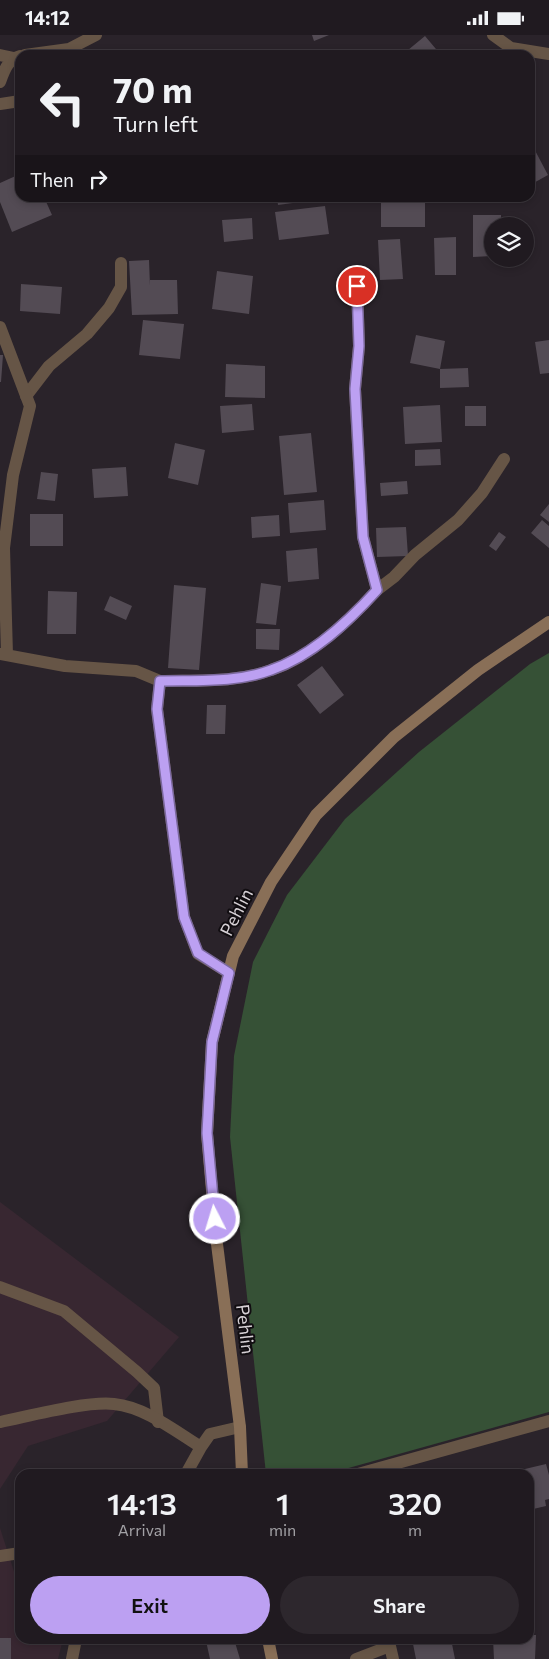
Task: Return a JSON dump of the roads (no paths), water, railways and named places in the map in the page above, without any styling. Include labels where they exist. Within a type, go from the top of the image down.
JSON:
[{"type":"main road","name":"Pehlin","points":[[242,1469],[240,1427],[216,1236],[207,1133],[212,1042],[233,956],[271,882],[316,815],[394,737],[478,670],[549,622]]},
{"type":"main road","points":[[269,1644],[272,1659]]},
{"type":"street","points":[[62,50],[69,49],[96,35]]},
{"type":"street","points":[[493,35],[511,48],[524,50]]},
{"type":"street","points":[[535,52],[549,54]]},
{"type":"street","points":[[0,55],[15,56]]},
{"type":"street","points":[[0,82],[6,68],[15,60]]},
{"type":"street","points":[[0,104],[15,102]]},
{"type":"street","points":[[26,396],[49,366],[87,333],[109,308],[120,287],[121,263]]},
{"type":"street","points":[[357,286],[359,346],[355,389],[363,537],[377,590]]},
{"type":"street","points":[[0,327],[30,406],[14,475],[4,548],[3,654],[65,666],[136,671],[160,681],[222,680],[271,670],[311,649],[355,614],[377,590],[394,577],[415,555],[458,520],[482,493],[504,459]]},
{"type":"street","points":[[160,681],[157,709],[184,917],[198,953],[229,973]]},
{"type":"street","points":[[0,1287],[64,1311],[137,1372],[154,1388],[158,1422]]},
{"type":"street","points":[[0,1422],[86,1406],[115,1404],[148,1415],[200,1447]]},
{"type":"street","points":[[376,1469],[549,1421]]},
{"type":"street","points":[[189,1469],[200,1447],[210,1434],[240,1427]]},
{"type":"street","points":[[0,1556],[15,1554]]},
{"type":"street","points":[[72,1659],[75,1644]]},
{"type":"street","points":[[356,1659],[385,1644]]},
{"type":"street","points":[[389,1644],[393,1659]]}]
